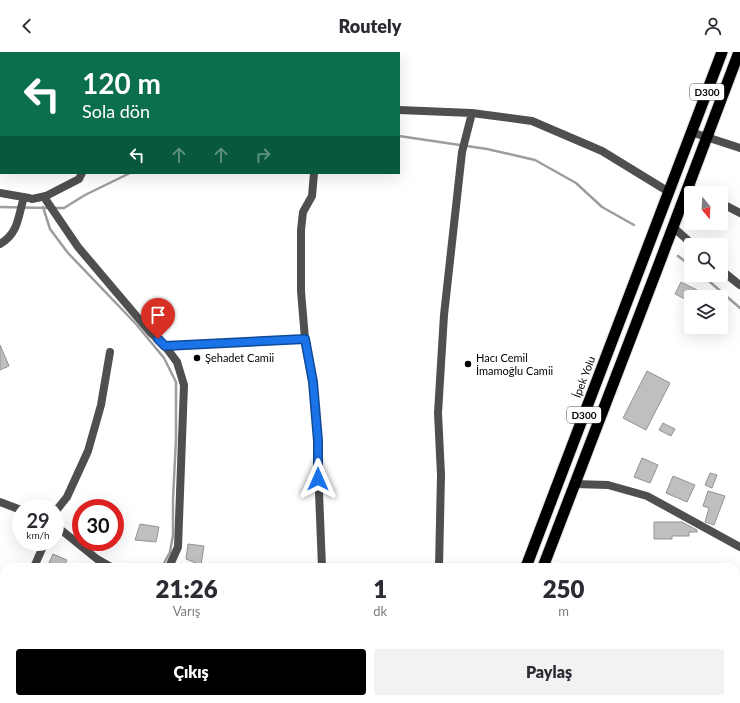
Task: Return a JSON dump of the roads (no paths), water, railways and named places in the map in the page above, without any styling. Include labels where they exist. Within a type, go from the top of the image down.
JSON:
[{"type":"highway","name":"D300","points":[[668,192],[722,52]]},
{"type":"highway","name":"D300","points":[[688,186],[739,52]]},
{"type":"highway","name":"İpek Yolu","points":[[528,563],[668,192]]},
{"type":"highway","name":"D300","points":[[544,563],[684,198]]},
{"type":"street","points":[[400,110],[472,113],[532,121],[602,151],[668,192]]},
{"type":"street","points":[[438,563],[441,475],[438,413],[444,315],[462,152],[472,113]]},
{"type":"street","points":[[691,132],[740,148]]},
{"type":"street","points":[[314,174],[312,196],[303,212],[301,230],[301,291],[305,339],[313,382],[318,441],[318,492],[322,563]]},
{"type":"street","points":[[0,192],[26,200],[46,198],[80,176]]},
{"type":"street","points":[[46,198],[78,247],[145,326],[165,346],[177,362],[184,385],[178,547],[171,563]]},
{"type":"street","points":[[0,244],[6,241],[18,225],[26,200]]},
{"type":"street","points":[[728,207],[740,213]]},
{"type":"street","points":[[671,232],[684,240]]},
{"type":"street","points":[[728,276],[740,285]]},
{"type":"street","points":[[165,346],[305,339]]},
{"type":"street","points":[[64,501],[88,451],[101,405],[110,352]]},
{"type":"street","points":[[574,484],[608,485],[647,496],[740,547]]},
{"type":"street","points":[[0,502],[12,507]]},
{"type":"street","points":[[64,531],[104,563]]},
{"type":"street","points":[[36,563],[41,551]]},
{"type":"waterway","points":[[400,136],[487,149],[535,160],[576,183],[602,207],[634,225]]},
{"type":"waterway","points":[[54,208],[64,208],[85,195],[128,174]]},
{"type":"waterway","points":[[0,207],[49,208]]},
{"type":"waterway","points":[[43,207],[50,229],[68,253],[136,324],[164,358],[176,382],[173,535],[170,552],[164,563]]},
{"type":"waterway","points":[[678,256],[684,261]]},
{"type":"waterway","points":[[710,282],[740,308]]},
{"type":"place","name":"Şehadet Camii","points":[[197,358]]},
{"type":"place","name":"Hacı Cemil İmamoğlu Camii","points":[[468,364]]}]
